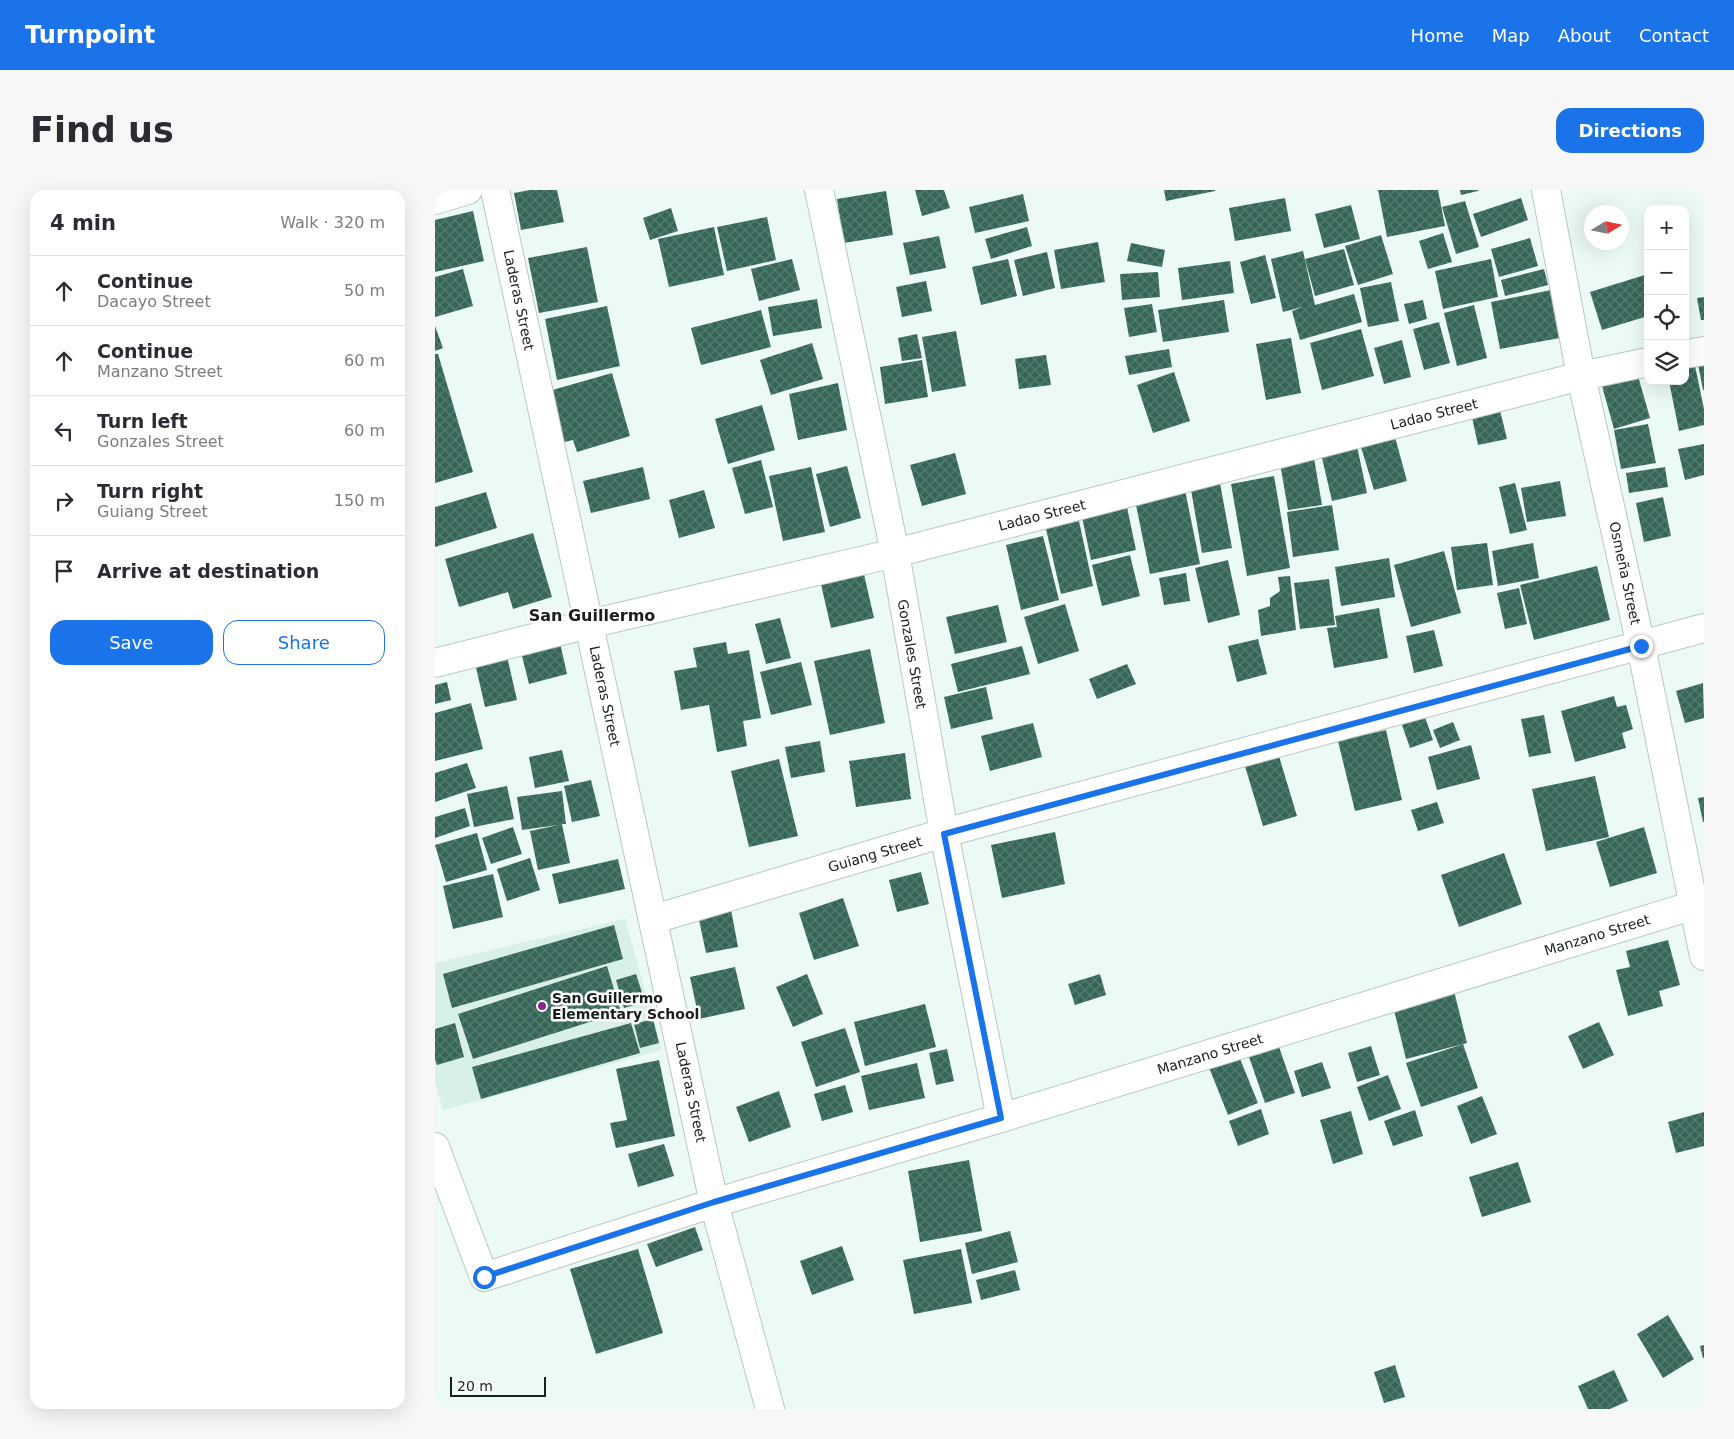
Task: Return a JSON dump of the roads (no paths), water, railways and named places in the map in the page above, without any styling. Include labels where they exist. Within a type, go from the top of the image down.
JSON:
[{"type":"street","points":[[435,200],[468,190]]},
{"type":"street","name":"Laderas Street","points":[[495,190],[714,1202],[770,1409]]},
{"type":"street","name":"Gonzales Street","points":[[819,190],[895,553],[944,834],[1001,1118]]},
{"type":"street","name":"Osmeña Street","points":[[1546,190],[1581,376],[1699,904],[1704,956]]},
{"type":"street","points":[[1689,353],[1704,350]]},
{"type":"street","name":"Ladao Street","points":[[435,663],[589,624],[895,553],[1581,376],[1644,363]]},
{"type":"street","name":"Guiang Street","points":[[654,919],[944,834],[1704,628]]},
{"type":"street","name":"Manzano Street","points":[[435,1147],[484,1277],[714,1202],[1001,1118],[1699,904]]},
{"type":"place","name":"San Guillermo Elementary School","points":[[542,1006]]},
{"type":"district","name":"San Guillermo","points":[[592,615]]}]
